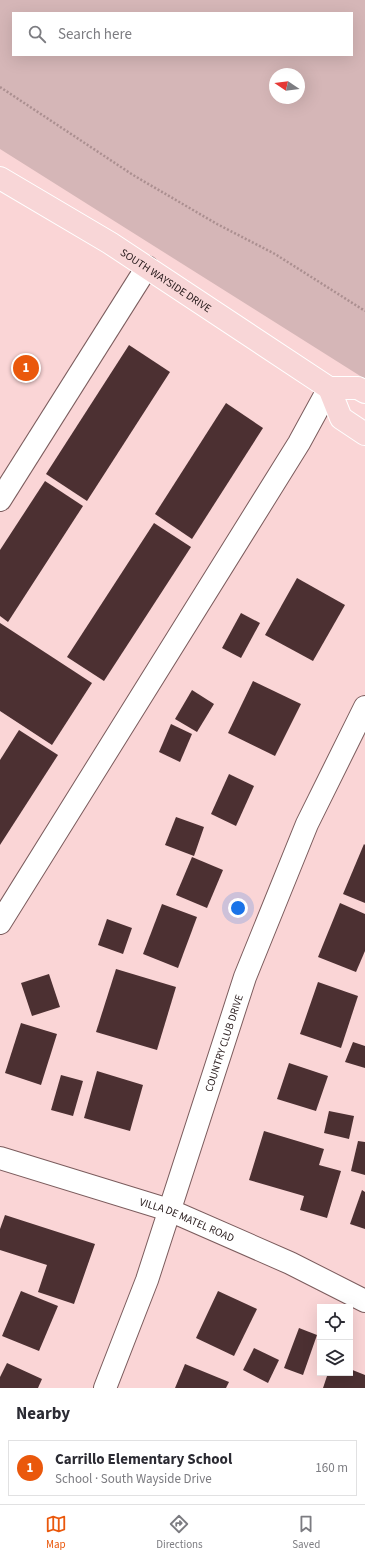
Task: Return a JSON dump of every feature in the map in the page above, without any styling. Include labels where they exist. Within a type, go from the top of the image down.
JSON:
[{"type":"main road","name":"SOUTH WAYSIDE DRIVE","points":[[0,178],[110,243],[329,388]]},
{"type":"main road","points":[[364,434],[341,418],[329,388],[358,388],[365,392]]},
{"type":"street","points":[[0,500],[147,267]]},
{"type":"street","points":[[0,923],[298,443],[329,388]]},
{"type":"street","name":"COUNTRY CLUB DRIVE","points":[[105,1388],[147,1280],[245,977],[307,824],[365,707]]},
{"type":"street","name":"VILLA DE MATEL ROAD","points":[[0,1158],[169,1210],[290,1263],[365,1301]]},
{"type":"path","points":[[0,87],[133,175],[217,224],[275,254],[365,311]]},
{"type":"shaded area","points":[[0,0],[365,0],[365,379],[0,149]]},
{"type":"building","points":[[129,345],[170,372],[87,501],[46,474]]},
{"type":"building","points":[[226,403],[263,428],[192,539],[155,514]]},
{"type":"building","points":[[45,481],[83,506],[8,622],[0,616],[0,550]]},
{"type":"building","points":[[154,523],[191,547],[104,681],[67,657]]},
{"type":"building","points":[[297,578],[345,605],[313,661],[265,635]]},
{"type":"building","points":[[241,613],[260,623],[241,658],[222,648]]},
{"type":"building","points":[[0,623],[92,683],[52,745],[0,711]]},
{"type":"building","points":[[253,681],[301,704],[275,756],[228,733]]},
{"type":"building","points":[[192,690],[214,704],[197,732],[175,719]]},
{"type":"building","points":[[171,724],[192,734],[180,762],[159,752]]},
{"type":"building","points":[[19,730],[58,755],[0,845],[0,760]]},
{"type":"building","points":[[229,774],[254,786],[236,826],[211,814]]},
{"type":"building","points":[[176,817],[204,827],[194,856],[165,845]]},
{"type":"building","points":[[364,844],[365,845],[365,903],[343,894]]},
{"type":"building","points":[[192,857],[223,870],[207,908],[176,895]]},
{"type":"building","points":[[340,903],[365,914],[365,951],[356,972],[318,957]]},
{"type":"building","points":[[162,904],[197,917],[178,968],[143,954]]},
{"type":"building","points":[[107,919],[132,928],[123,954],[98,945]]},
{"type":"building","points":[[116,969],[176,987],[157,1050],[96,1032]]},
{"type":"building","points":[[49,974],[60,1007],[32,1016],[21,983]]},
{"type":"building","points":[[318,982],[358,996],[341,1048],[300,1034]]},
{"type":"building","points":[[21,1023],[57,1034],[41,1085],[5,1073]]},
{"type":"building","points":[[353,1042],[365,1046],[365,1068],[345,1062]]},
{"type":"building","points":[[289,1063],[328,1076],[316,1111],[277,1099]]},
{"type":"building","points":[[97,1071],[143,1085],[130,1131],[84,1118]]},
{"type":"building","points":[[61,1075],[83,1081],[73,1116],[51,1110]]},
{"type":"building","points":[[329,1111],[354,1116],[349,1139],[324,1133]]},
{"type":"building","points":[[264,1131],[324,1149],[319,1165],[341,1171],[327,1218],[300,1210],[304,1196],[249,1180]]},
{"type":"building","points":[[358,1141],[365,1142],[365,1175],[351,1171]]},
{"type":"building","points":[[362,1190],[365,1192],[365,1229],[350,1224]]},
{"type":"building","points":[[5,1215],[95,1244],[74,1304],[38,1292],[47,1265],[0,1250],[0,1229]]},
{"type":"building","points":[[21,1291],[58,1306],[39,1351],[2,1336]]},
{"type":"building","points":[[218,1291],[257,1309],[234,1356],[196,1338]]},
{"type":"building","points":[[299,1328],[317,1335],[303,1375],[284,1368]]},
{"type":"building","points":[[254,1348],[279,1360],[268,1383],[243,1370]]},
{"type":"building","points":[[7,1363],[42,1379],[38,1388],[0,1388],[0,1377]]},
{"type":"building","points":[[185,1364],[229,1382],[226,1388],[175,1388]]},
{"type":"building","points":[[353,1370],[365,1375],[365,1388],[323,1388],[327,1376],[353,1376]]},
{"type":"place","name":"Carrillo Elementary School","points":[[26,368]]}]
